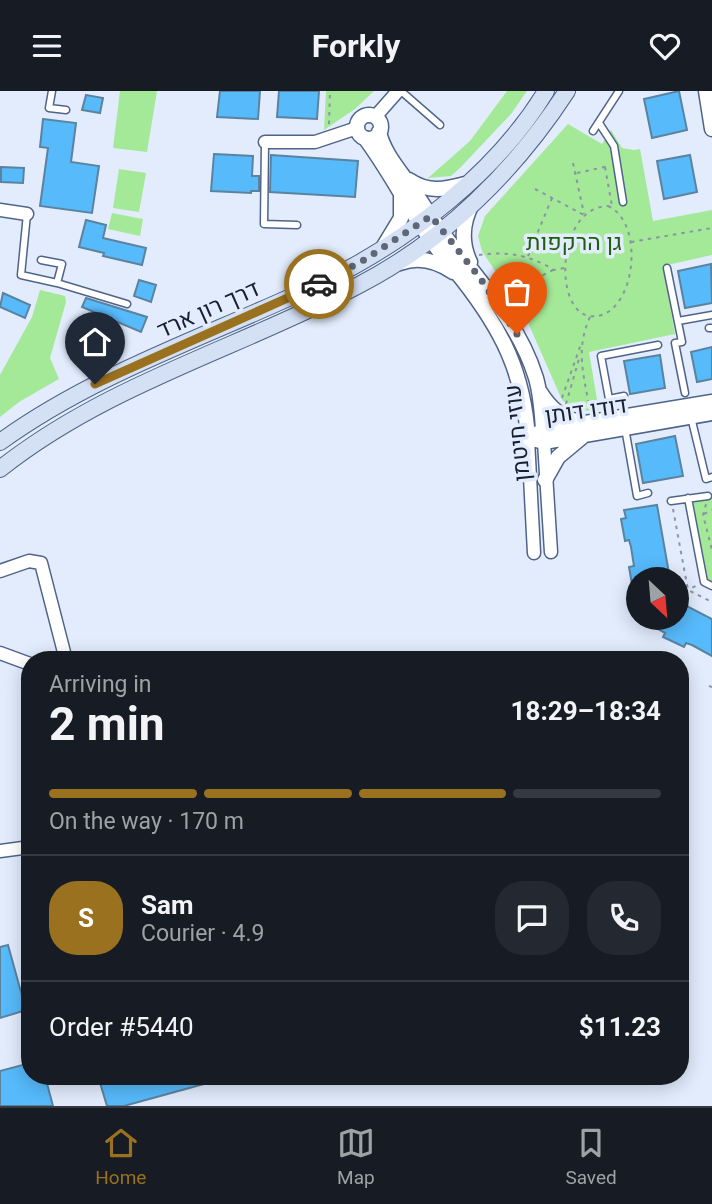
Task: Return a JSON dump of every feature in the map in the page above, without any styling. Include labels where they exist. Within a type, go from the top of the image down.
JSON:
[{"type":"main road","name":"דרך רון ארד","points":[[0,442],[75,394],[326,281],[425,220],[471,182],[516,133],[546,91]]},
{"type":"main road","name":"דרך רון ארד","points":[[0,469],[41,438],[105,401],[319,306],[393,265],[472,204],[519,157],[566,91]]},
{"type":"street","points":[[265,142],[307,143],[361,133],[375,137],[377,125],[400,91]]},
{"type":"street","points":[[707,92],[712,129]]},
{"type":"street","points":[[383,247],[401,218],[402,183],[382,142],[377,125],[364,117],[359,121],[361,133],[402,183],[434,191],[471,182]]},
{"type":"street","name":"עוזי חיטמן","points":[[402,183],[495,325],[512,358],[523,393],[534,553]]},
{"type":"street","points":[[472,204],[463,234],[467,256],[480,278]]},
{"type":"street","points":[[0,210],[27,214]]},
{"type":"street","name":"עוזי חיטמן","points":[[435,235],[480,278],[517,334],[538,386],[551,552]]},
{"type":"street","points":[[393,265],[412,259],[430,261],[447,267],[463,279]]},
{"type":"street","points":[[538,386],[548,403],[560,414],[589,426],[562,452],[545,480]]},
{"type":"street","name":"דודו דותן","points":[[528,439],[712,402]]},
{"type":"street","name":"דודו דותן","points":[[589,426],[625,428],[712,413]]},
{"type":"street","points":[[0,571],[29,561],[41,563],[64,651]]},
{"type":"street","points":[[0,653],[21,661]]},
{"type":"street","points":[[0,851],[21,848]]},
{"type":"lane","points":[[52,91],[50,108],[66,110]]},
{"type":"lane","points":[[400,91],[440,125]]},
{"type":"lane","points":[[593,131],[619,91]]},
{"type":"lane","points":[[599,123],[614,146],[623,202]]},
{"type":"lane","points":[[265,142],[264,224],[297,225]]},
{"type":"lane","points":[[27,214],[21,275],[127,304]]},
{"type":"lane","points":[[41,260],[62,264],[57,283]]},
{"type":"lane","points":[[667,268],[682,342],[675,343],[685,393]]},
{"type":"lane","points":[[678,321],[712,315]]},
{"type":"lane","points":[[624,396],[609,398],[601,356],[658,345]]},
{"type":"lane","points":[[691,417],[706,478],[712,477]]},
{"type":"lane","points":[[625,428],[637,496],[648,493]]},
{"type":"lane","points":[[671,501],[708,496]]},
{"type":"lane","points":[[688,498],[704,582],[712,586]]},
{"type":"path","points":[[328,139],[330,91]]},
{"type":"path","points":[[573,163],[585,215]]},
{"type":"path","points":[[576,173],[617,165]]},
{"type":"path","points":[[605,167],[612,207],[628,229],[631,272],[620,298],[602,314],[591,316],[578,310],[572,301],[565,267],[570,240],[578,222],[585,215],[600,207],[612,207]]},
{"type":"path","points":[[536,189],[585,215]]},
{"type":"path","points":[[528,257],[552,198]]},
{"type":"path","points":[[631,242],[712,228]]},
{"type":"path","points":[[467,256],[503,253],[528,257],[554,270]]},
{"type":"path","points":[[520,287],[565,267]]},
{"type":"path","points":[[589,426],[581,355],[591,316]]},
{"type":"path","points":[[560,414],[582,344]]},
{"type":"path","points":[[560,414],[581,355]]},
{"type":"path","points":[[708,496],[703,515],[712,550]]},
{"type":"path","points":[[671,501],[684,567]]},
{"type":"path","points":[[703,515],[712,510]]},
{"type":"path","points":[[690,589],[704,582]]},
{"type":"path","points":[[690,591],[712,602]]},
{"type":"green space","points":[[120,91],[157,91],[147,152],[113,148]]},
{"type":"green space","points":[[326,91],[374,91],[355,109],[324,130]]},
{"type":"green space","points":[[507,91],[527,91],[511,114],[459,169],[451,176],[428,178],[470,141]]},
{"type":"green space","name":"גן הרקפות","points":[[568,124],[602,144],[611,130],[622,148],[640,149],[653,221],[712,210],[712,255],[663,266],[675,334],[589,352],[599,411],[574,410],[562,400],[526,318],[482,251],[478,236],[485,216]]},
{"type":"green space","points":[[119,169],[146,173],[139,212],[113,208]]},
{"type":"green space","points":[[112,213],[143,219],[140,236],[108,229]]},
{"type":"green space","points":[[40,290],[65,296],[66,302],[50,358],[59,379],[19,402],[0,417],[0,375],[32,317]]},
{"type":"green space","points":[[712,496],[712,582],[705,579],[692,503]]},
{"type":"building","points":[[220,91],[260,91],[258,119],[217,117]]},
{"type":"building","points":[[279,91],[319,91],[317,119],[277,117]]},
{"type":"building","points":[[679,91],[687,130],[652,138],[644,99]]},
{"type":"building","points":[[86,95],[103,98],[100,113],[82,110]]},
{"type":"building","points":[[43,119],[76,123],[71,162],[99,166],[92,213],[40,206],[48,148],[40,147]]},
{"type":"building","points":[[214,154],[253,156],[252,176],[259,176],[259,191],[211,191]]},
{"type":"building","points":[[271,155],[358,161],[355,197],[270,192]]},
{"type":"building","points":[[690,155],[697,192],[664,199],[657,161]]},
{"type":"building","points":[[1,167],[24,168],[23,183],[1,182]]},
{"type":"building","points":[[86,220],[106,225],[103,238],[146,248],[142,265],[79,247]]},
{"type":"building","points":[[711,264],[712,303],[685,308],[678,271]]},
{"type":"building","points":[[139,280],[156,285],[151,302],[134,296]]},
{"type":"building","points":[[3,293],[30,305],[25,318],[0,307]]},
{"type":"building","points":[[86,298],[147,317],[141,332],[82,307]]},
{"type":"building","points":[[712,347],[712,379],[697,382],[691,352]]},
{"type":"building","points":[[660,355],[665,388],[630,394],[624,361]]},
{"type":"building","points":[[675,436],[683,476],[643,483],[636,444]]},
{"type":"building","points":[[657,505],[668,567],[629,567],[634,566],[631,547],[629,540],[625,541],[621,519],[626,518],[624,510]]},
{"type":"building","points":[[690,608],[712,619],[712,656],[692,645],[686,643],[684,647],[663,637],[665,633],[660,630],[690,630]]},
{"type":"building","points":[[8,945],[21,992],[21,1012],[0,1018],[0,947]]},
{"type":"building","points":[[21,1065],[21,1085],[47,1085],[53,1106],[0,1106],[0,1071]]},
{"type":"building","points":[[101,1085],[200,1085],[124,1106],[107,1106]]},
{"type":"way so far","points":[[319,284],[364,260],[431,216],[480,278],[517,334]]},
{"type":"route","points":[[95,384],[319,284]]}]
